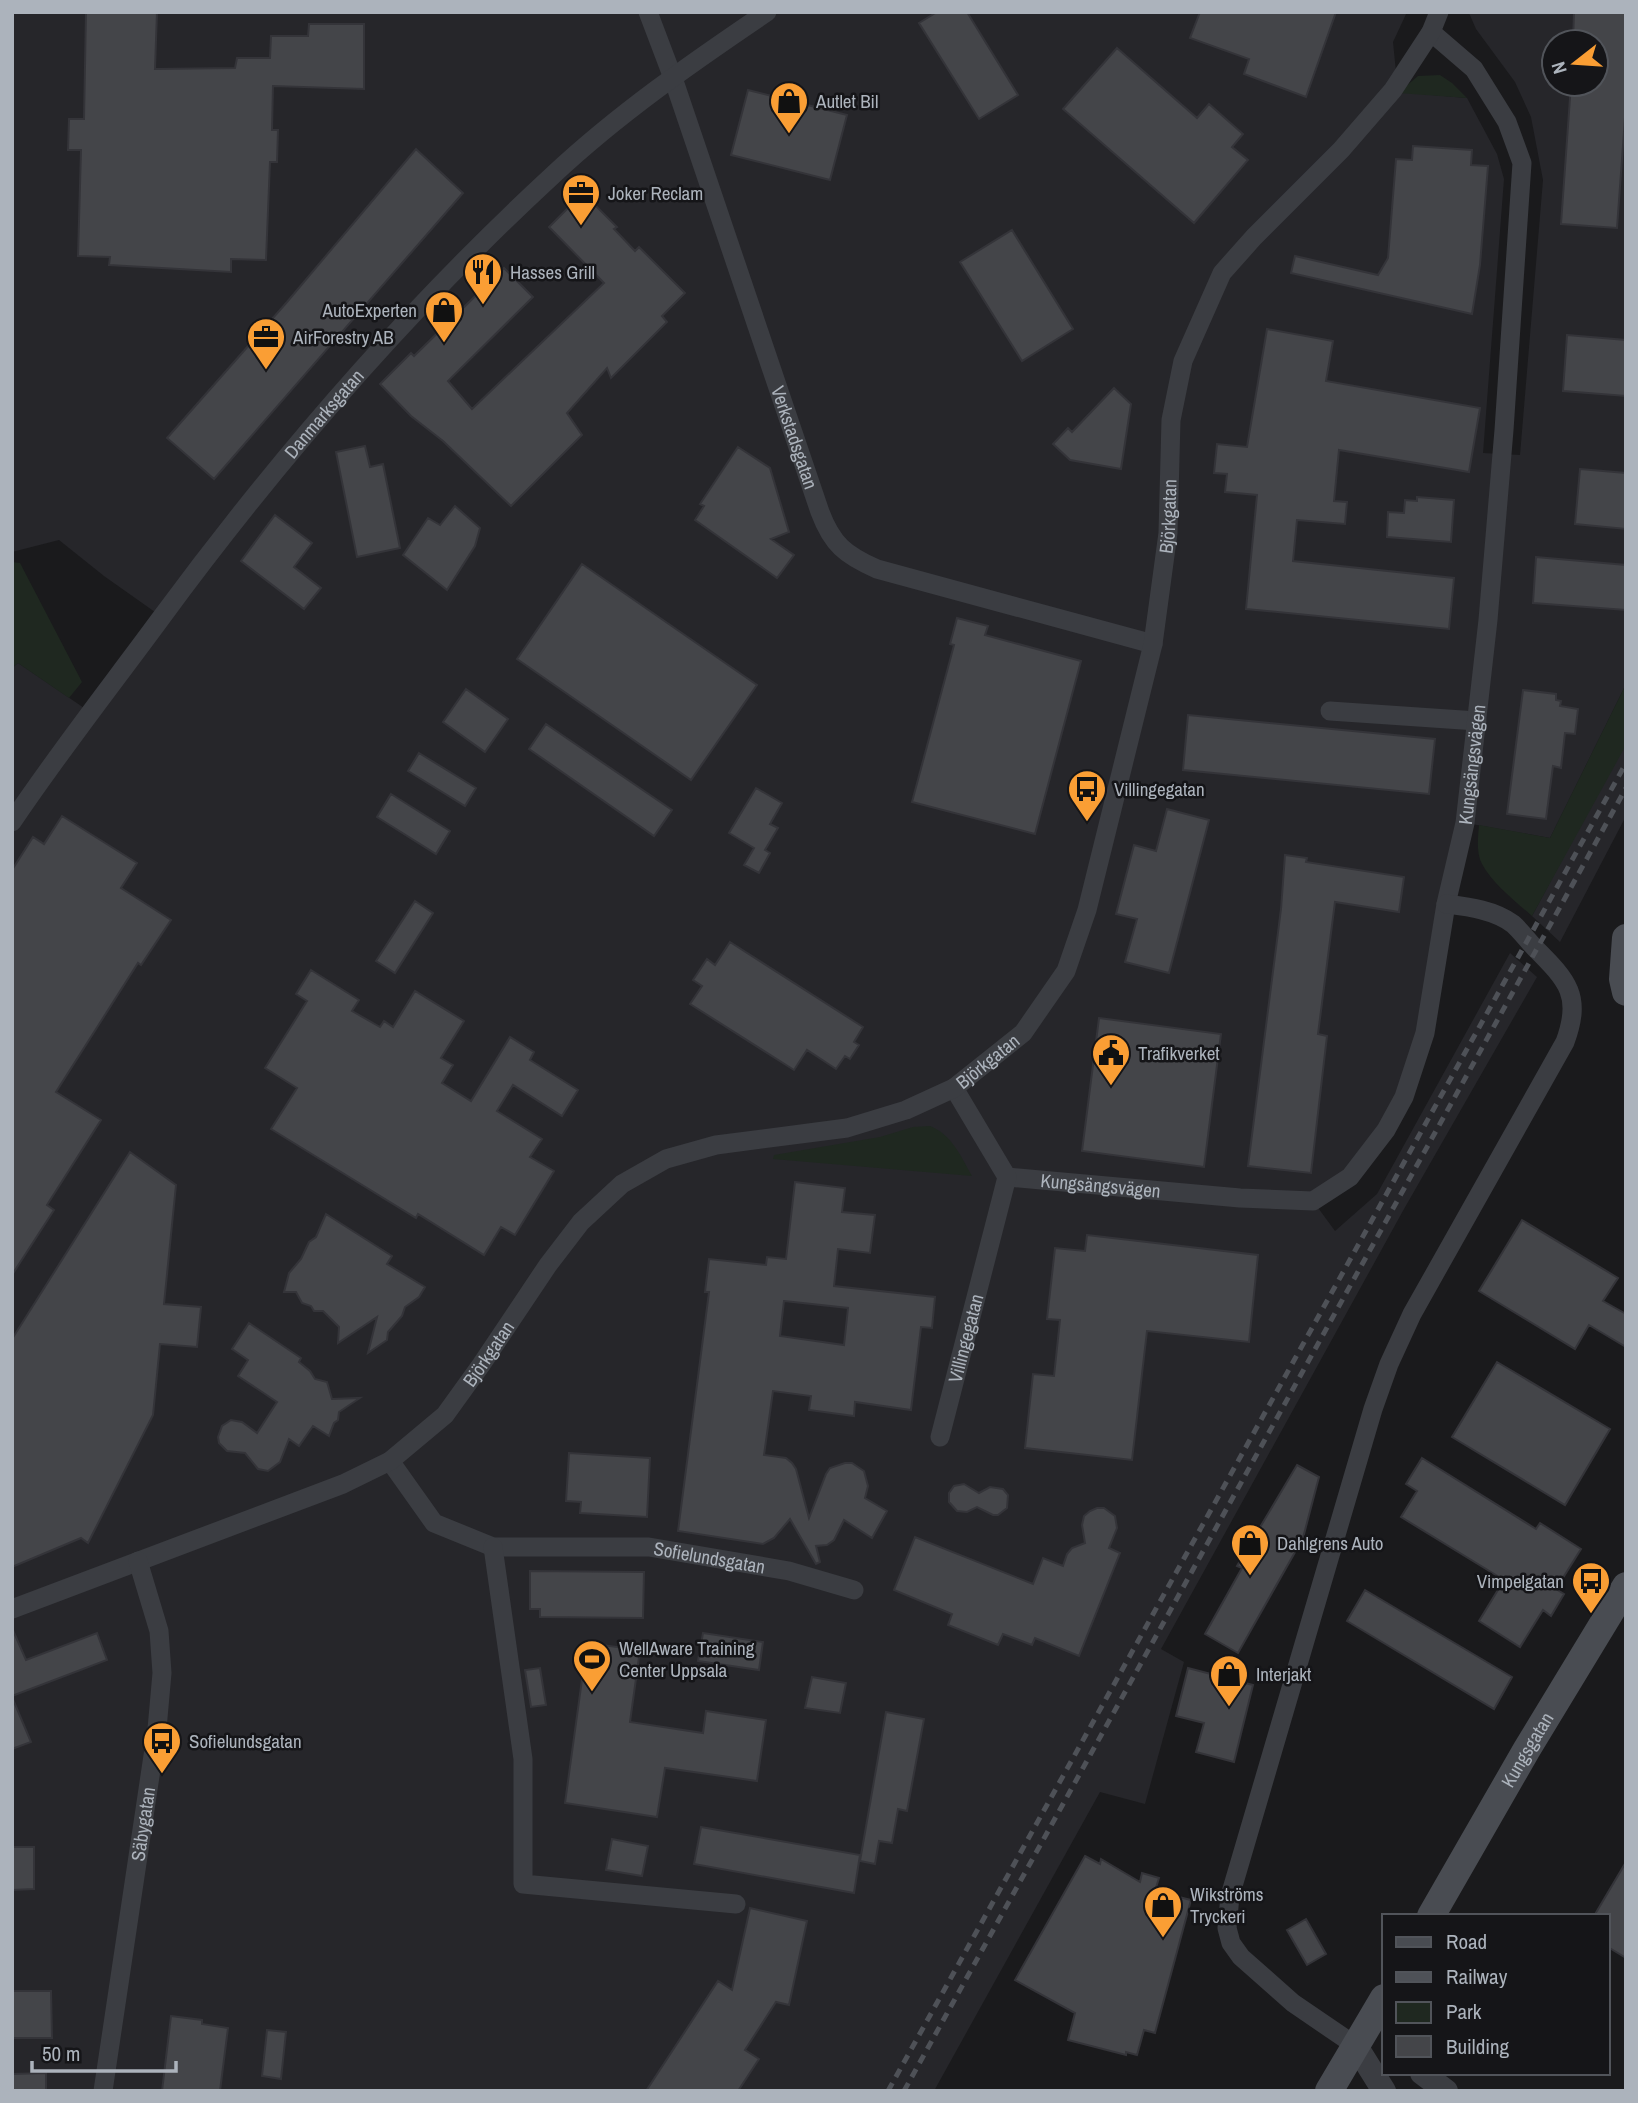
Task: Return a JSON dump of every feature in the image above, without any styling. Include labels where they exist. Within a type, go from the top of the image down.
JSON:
[{"type":"main road","points":[[1626,939],[1623,979],[1626,992]]},
{"type":"main road","name":"Kungsgatan","points":[[1433,1914],[1527,1749],[1626,1586]]},
{"type":"main road","points":[[1329,2091],[1382,2001]]},
{"type":"street","name":"Verkstadsgatan","points":[[648,12],[673,78],[820,512],[833,540],[843,551],[877,569],[1153,644]]},
{"type":"street","name":"Danmarksgatan","points":[[12,822],[48,768],[175,598],[249,502],[332,402],[458,268],[554,174],[673,78],[767,12]]},
{"type":"street","points":[[1432,32],[1439,12]]},
{"type":"street","name":"Björkgatan","points":[[12,1609],[344,1484],[390,1461],[444,1415],[581,1222],[622,1184],[666,1159],[716,1145],[847,1128],[906,1110],[954,1088],[1023,1033],[1066,971],[1087,910],[1153,644],[1168,533],[1171,419],[1183,361],[1222,273],[1341,150],[1393,90],[1432,32]]},
{"type":"street","name":"Kungsängsvägen","points":[[1007,1177],[1240,1198],[1313,1201],[1350,1177],[1386,1130],[1404,1097],[1425,1033],[1446,904],[1465,822],[1488,620],[1522,163],[1507,122],[1475,69],[1432,32]]},
{"type":"street","points":[[1330,711],[1477,721]]},
{"type":"street","points":[[1382,2054],[1356,2046],[1293,2003],[1241,1957],[1231,1943],[1227,1912],[1373,1409],[1389,1364],[1412,1314],[1565,1042],[1573,1022],[1573,1003],[1560,973],[1513,924],[1480,909],[1446,904]]},
{"type":"street","points":[[954,1088],[1007,1177]]},
{"type":"street","name":"Villingegatan","points":[[940,1437],[1007,1177]]},
{"type":"street","name":"Sofielundsgatan","points":[[390,1461],[434,1524],[493,1547],[649,1547],[789,1571],[854,1590]]},
{"type":"street","points":[[493,1547],[523,1759],[523,1884],[736,1904]]},
{"type":"street","name":"Säbygatan","points":[[103,2091],[157,1728],[162,1673],[159,1631],[138,1560]]},
{"type":"street","points":[[1356,2046],[1384,2091]]},
{"type":"street","points":[[1425,2075],[1446,2091]]},
{"type":"shaded area","points":[[12,12],[1407,12],[1393,42],[1398,92],[1467,98],[1497,154],[1504,179],[1483,453],[1520,455],[1543,180],[1531,117],[1515,82],[1476,29],[1469,13],[1626,12],[1626,684],[1550,838],[1466,823],[1425,1033],[1386,1130],[1313,1201],[1335,1231],[1377,1194],[1510,953],[1537,977],[1404,1209],[1161,1649],[1184,1662],[1145,1804],[1100,1792],[934,2091],[12,2091],[12,668],[18,663],[90,712],[162,617],[59,540],[12,552]]},
{"type":"shaded area","points":[[1626,740],[1626,816],[1560,942],[1532,916]]},
{"type":"green space","points":[[1440,75],[1467,98],[1398,93],[1418,76]]},
{"type":"green space","points":[[12,562],[20,563],[82,682],[69,698],[18,663],[12,668]]},
{"type":"green space","points":[[1626,684],[1626,745],[1532,916],[1486,871],[1478,850],[1479,825],[1550,838]]},
{"type":"green space","points":[[930,1126],[950,1140],[972,1176],[773,1159],[774,1155],[880,1137],[913,1127]]},
{"type":"building","points":[[86,12],[157,12],[155,69],[235,68],[237,58],[270,58],[271,36],[308,36],[309,24],[364,24],[364,89],[273,86],[272,130],[278,130],[277,162],[270,162],[266,260],[231,259],[231,272],[109,265],[110,257],[78,256],[81,150],[68,150],[69,119],[84,119]]},
{"type":"building","points":[[937,12],[967,12],[1018,95],[979,119],[919,23]]},
{"type":"building","points":[[1200,12],[1336,12],[1306,97],[1244,74],[1249,59],[1190,38]]},
{"type":"building","points":[[1574,12],[1626,12],[1626,104],[1617,228],[1561,224],[1570,98],[1610,98],[1610,28],[1573,28]]},
{"type":"building","points":[[1117,48],[1197,118],[1209,104],[1243,134],[1232,147],[1248,160],[1194,223],[1063,109]]},
{"type":"building","name":"Autlet Bil","points":[[748,90],[847,115],[830,180],[731,155]]},
{"type":"building","points":[[1413,146],[1472,150],[1471,165],[1488,166],[1480,265],[1472,314],[1291,273],[1295,256],[1378,275],[1388,258],[1396,159],[1412,160]]},
{"type":"building","points":[[416,149],[463,193],[214,479],[167,438],[287,302]]},
{"type":"building","points":[[583,193],[617,227],[614,229],[635,251],[639,247],[685,293],[662,316],[667,322],[611,378],[607,368],[567,413],[582,435],[511,506],[443,441],[411,416],[380,384],[411,353],[414,356],[504,268],[533,297],[448,381],[472,409],[604,283],[549,227]]},
{"type":"building","points":[[1012,230],[1073,329],[1022,361],[960,262]]},
{"type":"building","points":[[1267,329],[1333,341],[1326,381],[1480,408],[1469,472],[1339,450],[1334,501],[1347,502],[1345,524],[1297,520],[1293,561],[1454,578],[1449,629],[1246,609],[1257,495],[1225,492],[1227,474],[1214,473],[1217,444],[1247,447]]},
{"type":"building","points":[[1567,335],[1626,340],[1626,396],[1563,391]]},
{"type":"building","points":[[1114,388],[1131,404],[1121,469],[1070,460],[1053,444],[1068,428],[1072,432]]},
{"type":"building","points":[[365,446],[370,467],[383,464],[400,548],[357,557],[336,452]]},
{"type":"building","points":[[738,447],[770,468],[789,532],[771,539],[794,555],[777,578],[695,520],[704,506],[700,504]]},
{"type":"building","points":[[1580,469],[1626,473],[1626,529],[1575,524]]},
{"type":"building","points":[[1417,497],[1454,500],[1451,542],[1387,537],[1388,512],[1404,513],[1405,500],[1417,501]]},
{"type":"building","points":[[455,506],[480,528],[475,546],[447,590],[403,555],[428,518],[440,525]]},
{"type":"building","points":[[275,515],[312,543],[294,567],[321,588],[304,609],[241,561]]},
{"type":"building","points":[[1536,557],[1626,565],[1626,610],[1533,603]]},
{"type":"building","points":[[582,564],[757,685],[691,780],[517,659]]},
{"type":"building","points":[[957,618],[988,626],[985,635],[1081,661],[1035,834],[912,802],[954,645],[950,644]]},
{"type":"building","points":[[466,689],[508,719],[485,752],[443,722]]},
{"type":"building","points":[[1523,690],[1556,694],[1556,700],[1561,701],[1560,706],[1578,709],[1575,734],[1565,733],[1561,768],[1553,766],[1546,819],[1507,814]]},
{"type":"building","points":[[1188,715],[1435,739],[1429,794],[1183,770]]},
{"type":"building","points":[[546,724],[672,810],[654,836],[529,749]]},
{"type":"building","points":[[419,753],[476,788],[465,806],[408,771]]},
{"type":"building","points":[[756,788],[782,803],[770,824],[778,828],[765,850],[770,853],[759,873],[744,865],[754,848],[729,833]]},
{"type":"building","points":[[391,794],[450,831],[436,854],[377,817]]},
{"type":"building","points":[[1167,809],[1209,820],[1169,973],[1125,962],[1137,919],[1116,914],[1134,845],[1156,851]]},
{"type":"building","points":[[62,816],[137,863],[121,888],[171,920],[141,965],[138,963],[56,1092],[101,1120],[47,1205],[54,1210],[12,1275],[12,870],[33,837],[44,844]]},
{"type":"building","points":[[1285,855],[1307,858],[1306,862],[1404,877],[1399,912],[1335,902],[1318,1034],[1327,1036],[1311,1173],[1248,1166],[1281,909]]},
{"type":"building","points":[[415,901],[433,913],[395,973],[376,961]]},
{"type":"building","points":[[730,942],[863,1027],[854,1042],[859,1045],[850,1059],[845,1056],[836,1069],[807,1050],[794,1070],[690,1004],[702,986],[693,980],[707,959],[715,965]]},
{"type":"building","points":[[311,970],[359,1000],[352,1011],[380,1027],[384,1021],[393,1027],[415,991],[464,1021],[441,1058],[453,1065],[442,1083],[471,1101],[510,1037],[534,1052],[530,1060],[578,1090],[562,1116],[513,1085],[497,1111],[542,1139],[530,1157],[554,1171],[515,1235],[501,1227],[484,1255],[418,1214],[416,1218],[271,1129],[297,1088],[265,1068],[307,1001],[296,994]]},
{"type":"building","points":[[1099,1018],[1221,1034],[1204,1167],[1082,1151]]},
{"type":"building","points":[[130,1152],[176,1185],[164,1304],[201,1307],[197,1347],[160,1344],[153,1415],[88,1543],[81,1538],[12,1567],[12,1339]]},
{"type":"building","points":[[795,1182],[845,1188],[842,1212],[875,1215],[870,1253],[838,1249],[834,1286],[935,1297],[932,1328],[921,1327],[911,1410],[855,1402],[854,1416],[809,1410],[811,1396],[773,1391],[764,1455],[786,1458],[792,1463],[809,1518],[826,1474],[830,1468],[845,1463],[852,1463],[864,1471],[868,1486],[865,1498],[887,1511],[872,1538],[844,1520],[834,1540],[827,1545],[816,1546],[820,1562],[816,1564],[790,1519],[774,1538],[763,1544],[678,1531],[709,1292],[705,1292],[709,1259],[766,1265],[767,1257],[786,1259]],"holes":[[[784,1301],[848,1308],[844,1345],[780,1336]]]},
{"type":"building","points":[[326,1214],[392,1256],[387,1264],[425,1287],[419,1297],[405,1307],[402,1316],[388,1332],[387,1340],[368,1353],[377,1317],[338,1343],[339,1327],[323,1311],[314,1311],[311,1306],[302,1303],[296,1292],[284,1292],[289,1273],[301,1259],[309,1242],[316,1237]]},
{"type":"building","points":[[1522,1220],[1618,1278],[1603,1301],[1626,1314],[1626,1347],[1589,1325],[1575,1349],[1479,1291]]},
{"type":"building","points":[[1087,1235],[1258,1255],[1249,1342],[1147,1331],[1132,1460],[1025,1448],[1033,1374],[1054,1376],[1060,1320],[1047,1319],[1055,1248],[1085,1251]]},
{"type":"building","points":[[249,1323],[301,1358],[299,1362],[315,1379],[327,1382],[332,1399],[360,1398],[339,1412],[338,1420],[329,1436],[313,1426],[299,1446],[289,1439],[280,1462],[268,1471],[258,1469],[245,1453],[227,1451],[219,1443],[218,1437],[222,1426],[231,1420],[242,1422],[257,1433],[277,1402],[238,1376],[248,1360],[232,1349]]},
{"type":"building","points":[[1497,1362],[1610,1429],[1565,1505],[1452,1437]]},
{"type":"building","points":[[569,1453],[650,1458],[647,1517],[580,1513],[581,1502],[566,1501]]},
{"type":"building","points":[[1422,1458],[1536,1529],[1540,1523],[1581,1549],[1556,1589],[1564,1594],[1551,1616],[1543,1610],[1520,1647],[1479,1621],[1504,1580],[1401,1517],[1417,1491],[1406,1484]]},
{"type":"building","points":[[1297,1465],[1319,1477],[1303,1538],[1238,1653],[1205,1634],[1242,1568],[1237,1566]]},
{"type":"building","points":[[964,1484],[979,1493],[990,1487],[1003,1489],[1008,1495],[1007,1508],[998,1515],[977,1507],[967,1512],[957,1511],[949,1502],[949,1493],[954,1486]]},
{"type":"building","points":[[1097,1508],[1104,1508],[1115,1516],[1117,1528],[1109,1548],[1120,1553],[1079,1656],[1035,1638],[1032,1645],[1003,1634],[998,1645],[948,1625],[952,1614],[894,1590],[915,1537],[1033,1584],[1043,1558],[1063,1566],[1072,1548],[1085,1543],[1082,1525],[1084,1516]]},
{"type":"building","points":[[530,1571],[644,1572],[643,1618],[540,1617],[540,1609],[530,1609]]},
{"type":"building","points":[[1365,1590],[1512,1677],[1494,1709],[1347,1621]]},
{"type":"building","points":[[12,1628],[26,1660],[97,1633],[107,1660],[12,1696]]},
{"type":"building","points":[[703,1633],[763,1642],[759,1670],[698,1661]]},
{"type":"building","points":[[587,1643],[640,1650],[630,1722],[703,1733],[706,1711],[766,1720],[757,1781],[665,1768],[657,1817],[565,1803]]},
{"type":"building","points":[[540,1668],[546,1705],[531,1707],[525,1670]]},
{"type":"building","points":[[1188,1668],[1253,1685],[1234,1762],[1196,1752],[1204,1723],[1176,1716]]},
{"type":"building","points":[[812,1677],[846,1683],[840,1713],[805,1708]]},
{"type":"building","points":[[12,1697],[31,1742],[12,1749]]},
{"type":"building","points":[[886,1712],[924,1719],[907,1811],[898,1809],[892,1843],[879,1841],[875,1864],[860,1861]]},
{"type":"building","points":[[701,1827],[860,1855],[854,1893],[694,1864]]},
{"type":"building","points":[[612,1839],[648,1846],[642,1876],[606,1870]]},
{"type":"building","points":[[12,1847],[34,1847],[34,1889],[12,1890]]},
{"type":"building","points":[[1085,1856],[1100,1864],[1101,1859],[1140,1882],[1142,1873],[1159,1878],[1155,1891],[1191,1900],[1155,2033],[1144,2030],[1137,2055],[1126,2052],[1126,2055],[1068,2040],[1075,2013],[1015,1980]]},
{"type":"building","points":[[1626,1862],[1626,1958],[1610,1948],[1610,1914],[1595,1914]]},
{"type":"building","points":[[750,1908],[807,1921],[789,2005],[776,2002],[745,2050],[759,2059],[738,2091],[646,2091],[718,1981],[732,1990]]},
{"type":"building","points":[[1306,1919],[1326,1954],[1307,1965],[1287,1930]]},
{"type":"building","points":[[12,1991],[51,1991],[52,2038],[12,2038]]},
{"type":"building","points":[[171,2016],[202,2020],[202,2024],[228,2028],[220,2091],[162,2091]]},
{"type":"building","points":[[267,2030],[286,2032],[281,2079],[262,2076]]},
{"type":"building","points":[[46,2073],[46,2091],[12,2091],[12,2074]]},
{"type":"railway","points":[[888,2091],[1626,763]]},
{"type":"railway","points":[[904,2091],[1626,788]]},
{"type":"place","name":"Autlet Bil","points":[[789,135]]},
{"type":"place","name":"Joker Reclam","points":[[581,227]]},
{"type":"place","name":"Hasses Grill","points":[[483,306]]},
{"type":"place","name":"AutoExperten","points":[[444,344]]},
{"type":"place","name":"AirForestry AB","points":[[266,371]]},
{"type":"place","name":"Villingegatan","points":[[1087,823]]},
{"type":"place","name":"Trafikverket","points":[[1111,1087]]},
{"type":"place","name":"Dahlgrens Auto","points":[[1250,1577]]},
{"type":"place","name":"Vimpelgatan","points":[[1591,1615]]},
{"type":"place","name":"WellAware Training Center Uppsala","points":[[592,1693]]},
{"type":"place","name":"Interjakt","points":[[1229,1708]]},
{"type":"place","name":"Sofielundsgatan","points":[[162,1775]]},
{"type":"place","name":"Wikströms Tryckeri","points":[[1163,1939]]}]
